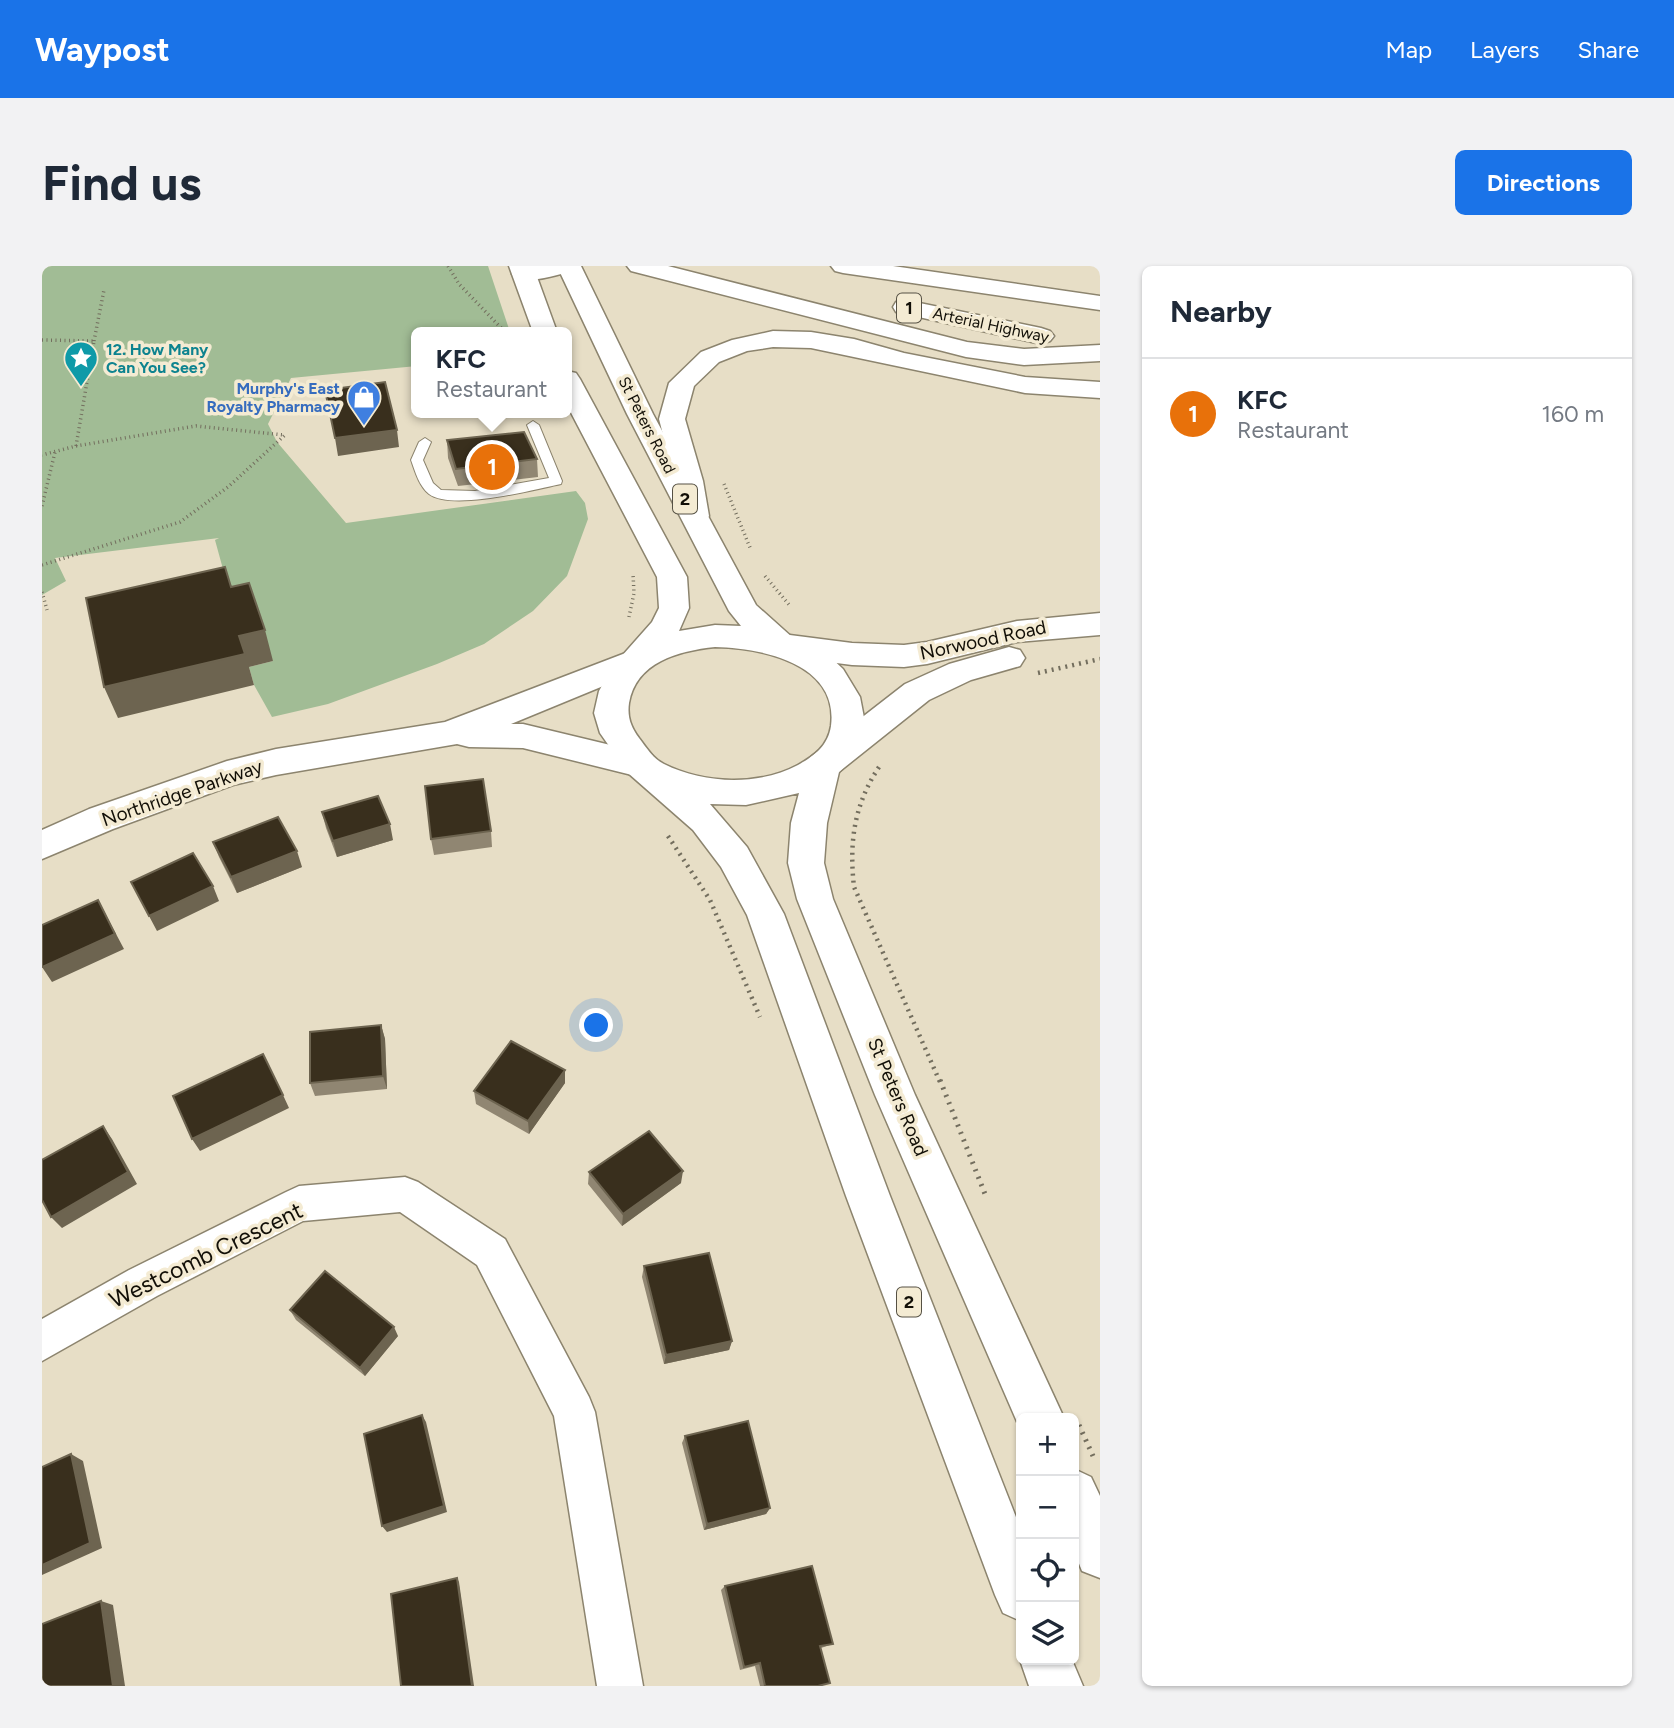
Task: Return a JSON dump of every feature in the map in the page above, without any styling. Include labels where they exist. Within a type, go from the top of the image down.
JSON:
[{"type":"main road","points":[[543,327],[523,270],[567,266]]},
{"type":"main road","name":"St Peters Road","points":[[567,266],[640,414],[744,611],[782,645]]},
{"type":"main road","points":[[639,266],[966,349],[1024,357],[1100,353]]},
{"type":"main road","name":"Arterial Highway","points":[[718,266],[1100,347]]},
{"type":"main road","name":"Arterial Highway","points":[[843,266],[1100,303]]},
{"type":"main road","points":[[695,516],[689,481],[672,419],[678,395],[682,383],[710,356],[741,345],[773,339],[811,340],[1025,385],[1100,390]]},
{"type":"main road","points":[[572,388],[672,577],[674,608],[666,627],[636,660],[615,691],[611,713],[617,733],[640,764],[705,820],[734,857],[765,914],[783,1018]]},
{"type":"main road","name":"Norwood Road","points":[[782,645],[840,654],[902,656],[1054,624],[1100,624]]},
{"type":"main road","name":"Norwood Road","points":[[823,766],[917,692],[960,672],[1066,646],[1100,632]]},
{"type":"main road","points":[[636,660],[691,639],[732,635],[782,645],[815,660],[840,687],[849,726],[835,756],[801,779],[778,786],[729,793],[670,780],[640,764]]},
{"type":"main road","name":"Northridge Parkway","points":[[449,734],[564,691],[636,660]]},
{"type":"main road","name":"Northridge Parkway","points":[[42,845],[102,819],[227,774],[276,762],[449,734],[523,736],[640,764]]},
{"type":"main road","name":"St Peters Road","points":[[823,766],[809,823],[806,863],[815,899],[895,1095],[1055,1413]]},
{"type":"main road","name":"2","points":[[783,1018],[868,1196],[1016,1582]]},
{"type":"main road","points":[[1084,1477],[1100,1553]]},
{"type":"main road","points":[[1048,1665],[1056,1686]]},
{"type":"street","name":"Westcomb Crescent","points":[[42,1342],[143,1283],[299,1204],[405,1194],[491,1252],[574,1412],[620,1686]]},
{"type":"lane","points":[[425,442],[417,460],[436,493],[454,498],[556,481],[533,425]]},
{"type":"path","points":[[448,266],[459,284],[500,327]]},
{"type":"path","points":[[76,446],[104,290]]},
{"type":"path","points":[[42,340],[94,341]]},
{"type":"path","points":[[42,455],[76,446],[196,426],[285,435],[228,486],[180,522],[42,565]]},
{"type":"path","points":[[42,506],[55,452]]},
{"type":"path","points":[[724,483],[754,557]]},
{"type":"path","points":[[42,592],[47,610]]},
{"type":"path","points":[[885,758],[872,776],[853,820],[849,853],[854,887],[951,1106],[985,1196]]},
{"type":"path","points":[[661,828],[691,864],[783,1018]]},
{"type":"green space","points":[[42,266],[488,266],[508,327],[411,327],[411,367],[291,378],[268,424],[277,442],[346,523],[576,491],[585,503],[588,519],[567,576],[533,611],[484,644],[437,664],[328,704],[272,717],[254,685],[249,667],[273,661],[229,591],[215,540],[219,538],[55,558],[66,581],[42,595]]},
{"type":"building","name":"Murphy's East Royalty Pharmacy","points":[[385,382],[397,430],[335,438],[325,390]]},
{"type":"building","points":[[524,432],[537,459],[456,469],[447,440]]},
{"type":"building","points":[[225,567],[231,587],[249,583],[265,630],[239,636],[245,654],[104,687],[86,598]]},
{"type":"building","points":[[483,779],[491,831],[431,839],[425,786]]},
{"type":"building","points":[[378,796],[390,824],[333,841],[322,812]]},
{"type":"building","points":[[278,817],[297,851],[231,877],[213,842]]},
{"type":"building","points":[[193,853],[213,886],[149,916],[131,882]]},
{"type":"building","points":[[98,900],[115,934],[42,967],[42,925]]},
{"type":"building","points":[[381,1025],[383,1076],[310,1083],[310,1032]]},
{"type":"building","points":[[511,1041],[565,1070],[528,1121],[474,1091]]},
{"type":"building","points":[[263,1054],[283,1095],[192,1139],[173,1096]]},
{"type":"building","points":[[103,1126],[128,1172],[51,1217],[42,1200],[42,1160]]},
{"type":"building","points":[[649,1131],[683,1171],[623,1214],[589,1172]]},
{"type":"building","points":[[709,1253],[732,1341],[666,1355],[644,1266]]},
{"type":"building","points":[[325,1271],[394,1327],[360,1368],[290,1310]]},
{"type":"building","points":[[422,1415],[444,1506],[382,1526],[364,1434]]},
{"type":"building","points":[[748,1421],[770,1508],[707,1524],[685,1436]]},
{"type":"building","points":[[71,1454],[90,1543],[42,1565],[42,1467]]},
{"type":"building","points":[[812,1566],[833,1644],[820,1646],[830,1683],[818,1686],[765,1686],[760,1663],[744,1667],[725,1586]]},
{"type":"building","points":[[457,1578],[472,1686],[401,1686],[391,1594]]},
{"type":"building","points":[[101,1601],[113,1686],[42,1686],[42,1624]]},
{"type":"place","name":"12. How Many Can You See?","points":[[81,388]]},
{"type":"place","name":"Murphy's East Royalty Pharmacy","points":[[364,427]]},
{"type":"place","name":"KFC","points":[[492,467]]}]
